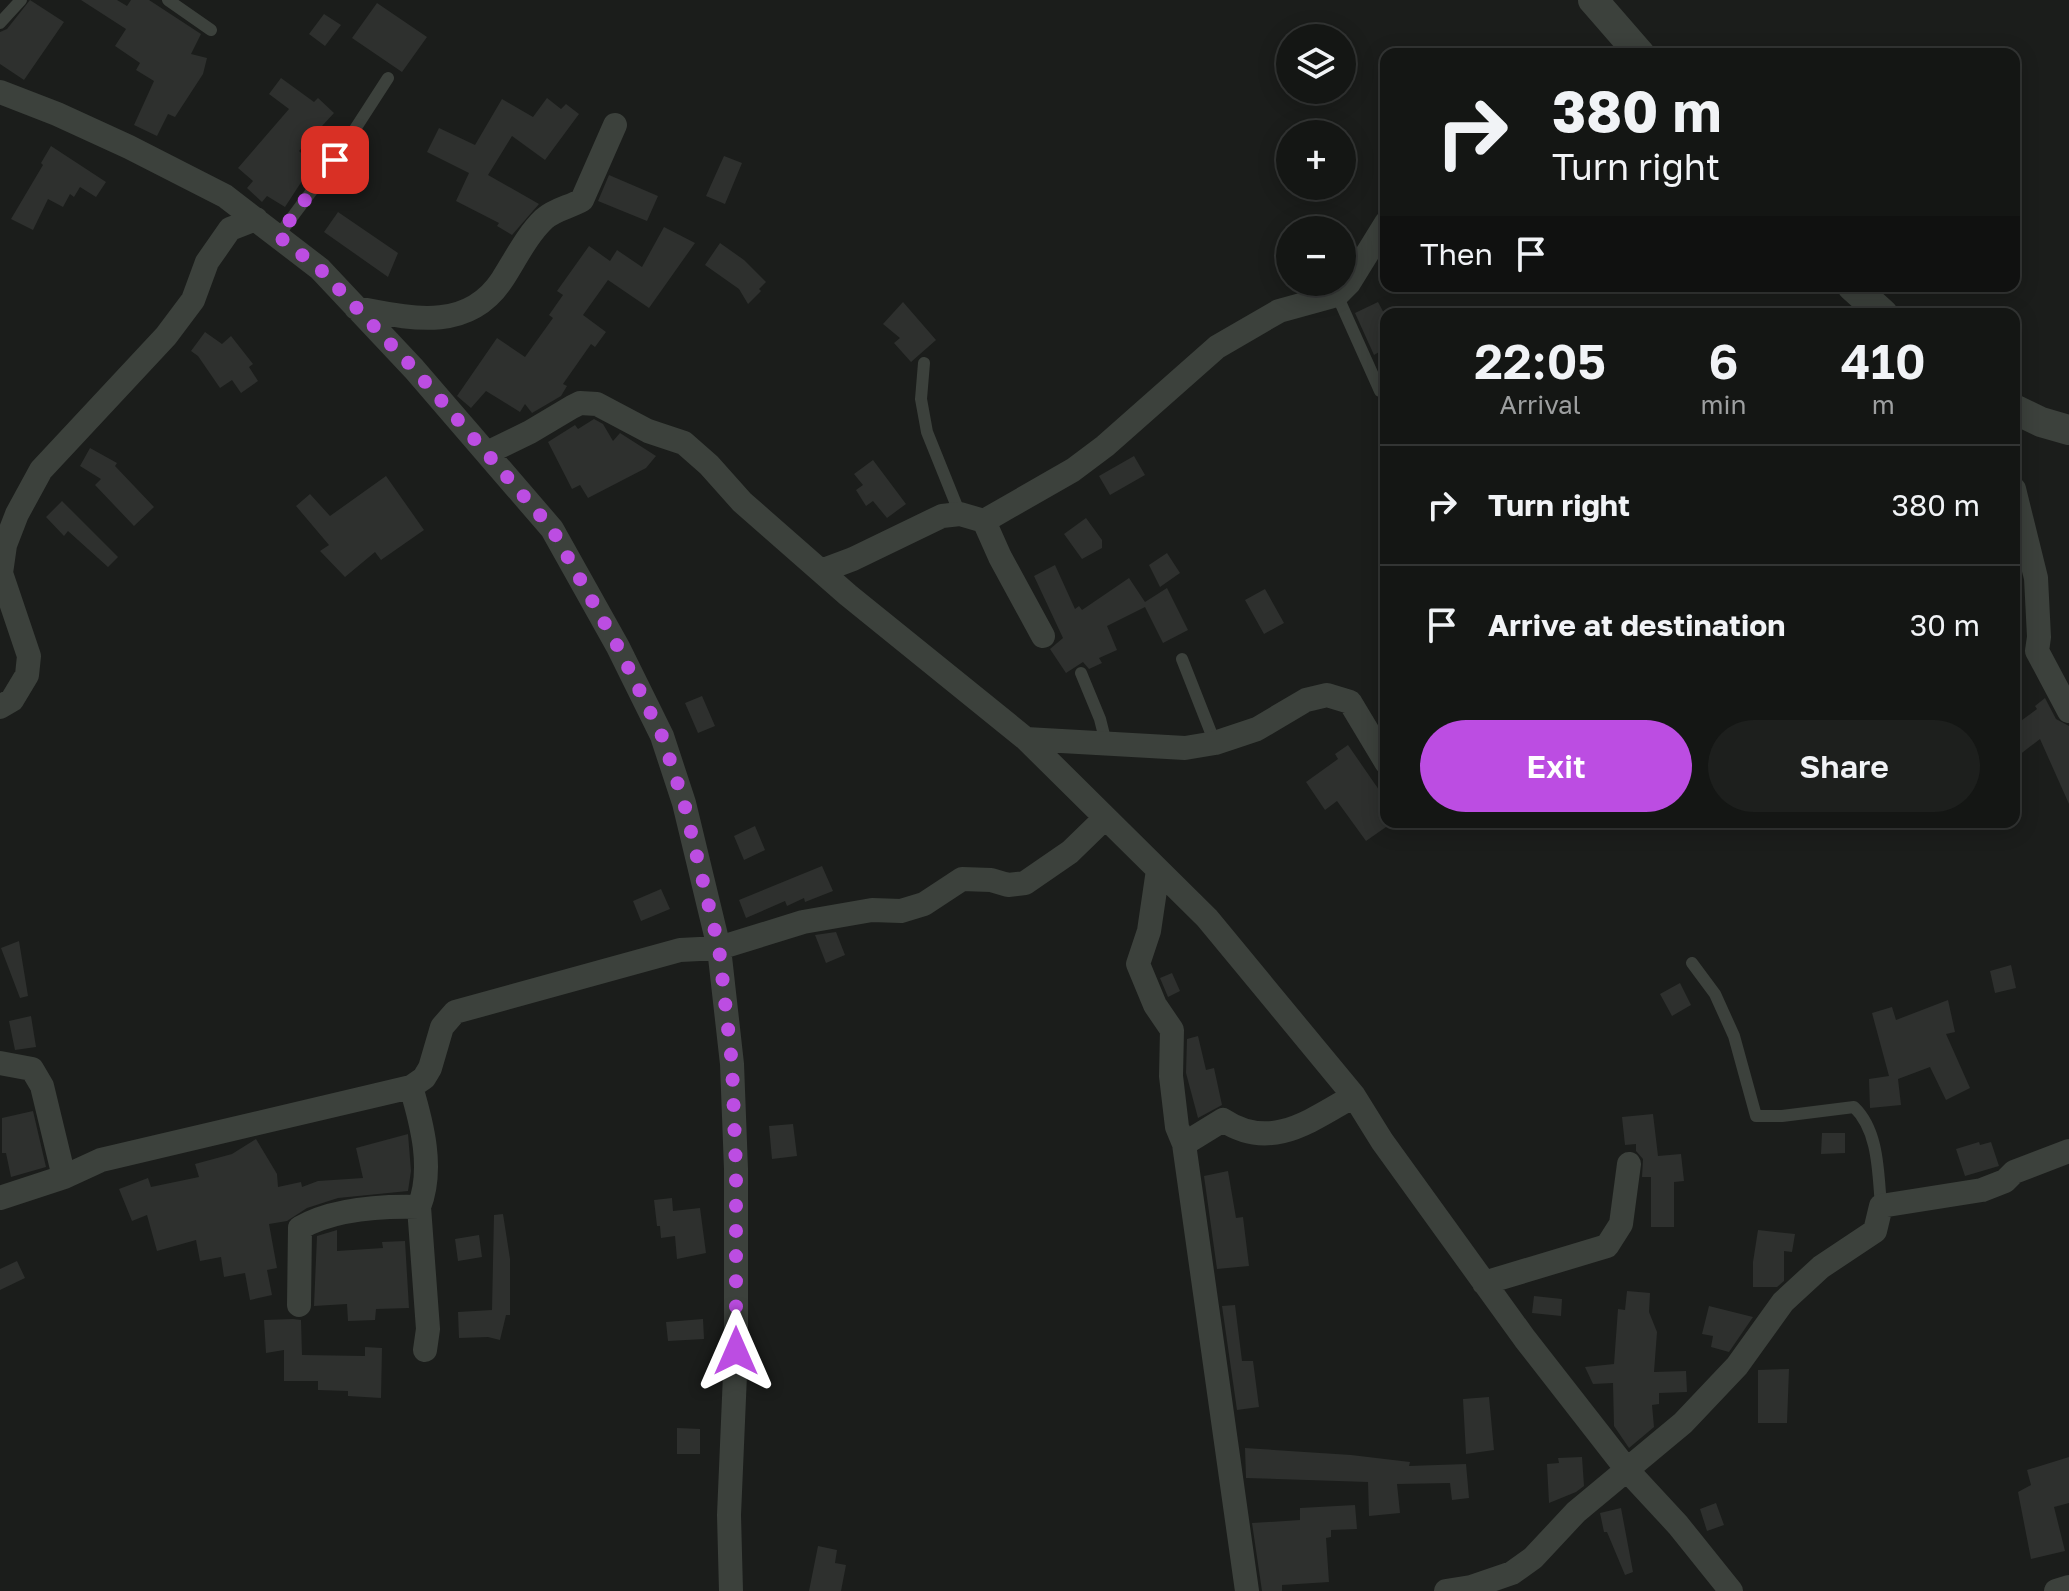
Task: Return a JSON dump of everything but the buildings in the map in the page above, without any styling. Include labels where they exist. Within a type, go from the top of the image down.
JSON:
[{"type":"street","points":[[1593,0],[1635,48]]},
{"type":"street","points":[[0,92],[129,147],[225,196],[320,269],[414,369],[552,529],[618,647],[662,736],[684,803],[719,948],[732,1064],[736,1169],[736,1351],[729,1515],[731,1591]]},
{"type":"street","points":[[356,308],[405,318],[435,319],[465,312],[484,302],[537,227],[558,209],[582,200],[615,125]]},
{"type":"street","points":[[0,707],[12,700],[27,675],[29,656],[1,573],[5,545],[17,514],[41,470],[166,336],[193,300],[207,262],[230,229],[256,219]]},
{"type":"street","points":[[1356,272],[1380,233]]},
{"type":"street","points":[[1859,292],[1876,308]]},
{"type":"street","points":[[821,571],[942,516],[960,514],[984,521],[1073,470],[1105,446],[1217,347],[1279,311],[1333,296]]},
{"type":"street","points":[[487,453],[580,403],[597,404],[648,431],[684,443],[709,465],[742,502],[821,571],[1026,739],[1207,918],[1354,1096],[1382,1141],[1484,1283],[1628,1471],[1678,1525],[1731,1591]]},
{"type":"street","points":[[2020,412],[2069,430]]},
{"type":"street","points":[[2020,513],[2036,578],[2037,651],[2069,711]]},
{"type":"street","points":[[984,521],[1043,636]]},
{"type":"street","points":[[1026,739],[1185,748],[1215,743],[1257,729],[1306,700],[1327,695],[1350,702],[1380,752]]},
{"type":"street","points":[[0,1198],[64,1177],[101,1160],[411,1087],[424,1078],[430,1068],[442,1027],[455,1012],[680,950],[719,948],[803,922],[872,910],[901,911],[924,904],[962,879],[991,880],[1008,885],[1025,883],[1070,852],[1105,818]]},
{"type":"street","points":[[1158,870],[1149,931],[1138,964],[1155,1005],[1172,1030],[1171,1076],[1177,1127],[1184,1144],[1247,1591]]},
{"type":"street","points":[[0,1063],[32,1069],[42,1086],[64,1177]]},
{"type":"street","points":[[411,1087],[424,1132],[425,1192],[419,1207],[428,1329],[425,1350]]},
{"type":"street","points":[[1184,1144],[1223,1120],[1240,1132],[1262,1135],[1297,1128],[1354,1096]]},
{"type":"street","points":[[1446,1591],[1471,1589],[1512,1573],[1533,1558],[1576,1512],[1683,1423],[1737,1366],[1783,1302],[1821,1267],[1875,1231],[1881,1206],[1982,1190],[2005,1181],[2014,1172],[2069,1151]]},
{"type":"street","points":[[1484,1283],[1607,1246],[1621,1224],[1629,1164]]},
{"type":"street","points":[[299,1305],[300,1228],[316,1218],[390,1206],[419,1207]]},
{"type":"street","points":[[2056,1591],[2069,1587]]},
{"type":"lane","points":[[0,23],[21,0]]},
{"type":"lane","points":[[168,0],[211,30]]},
{"type":"lane","points":[[278,236],[335,160],[388,78]]},
{"type":"lane","points":[[1337,296],[1380,391]]},
{"type":"lane","points":[[924,363],[921,399],[927,432],[960,514]]},
{"type":"lane","points":[[1182,659],[1215,743]]},
{"type":"lane","points":[[1081,673],[1100,719],[1106,743]]},
{"type":"lane","points":[[1692,963],[1715,994],[1734,1036],[1756,1116],[1854,1107],[1866,1119],[1876,1157],[1881,1206]]},
{"type":"route","points":[[335,160],[278,236],[320,269],[414,369],[552,529],[618,647],[662,736],[684,803],[719,948],[732,1064],[736,1169],[736,1351]]}]
